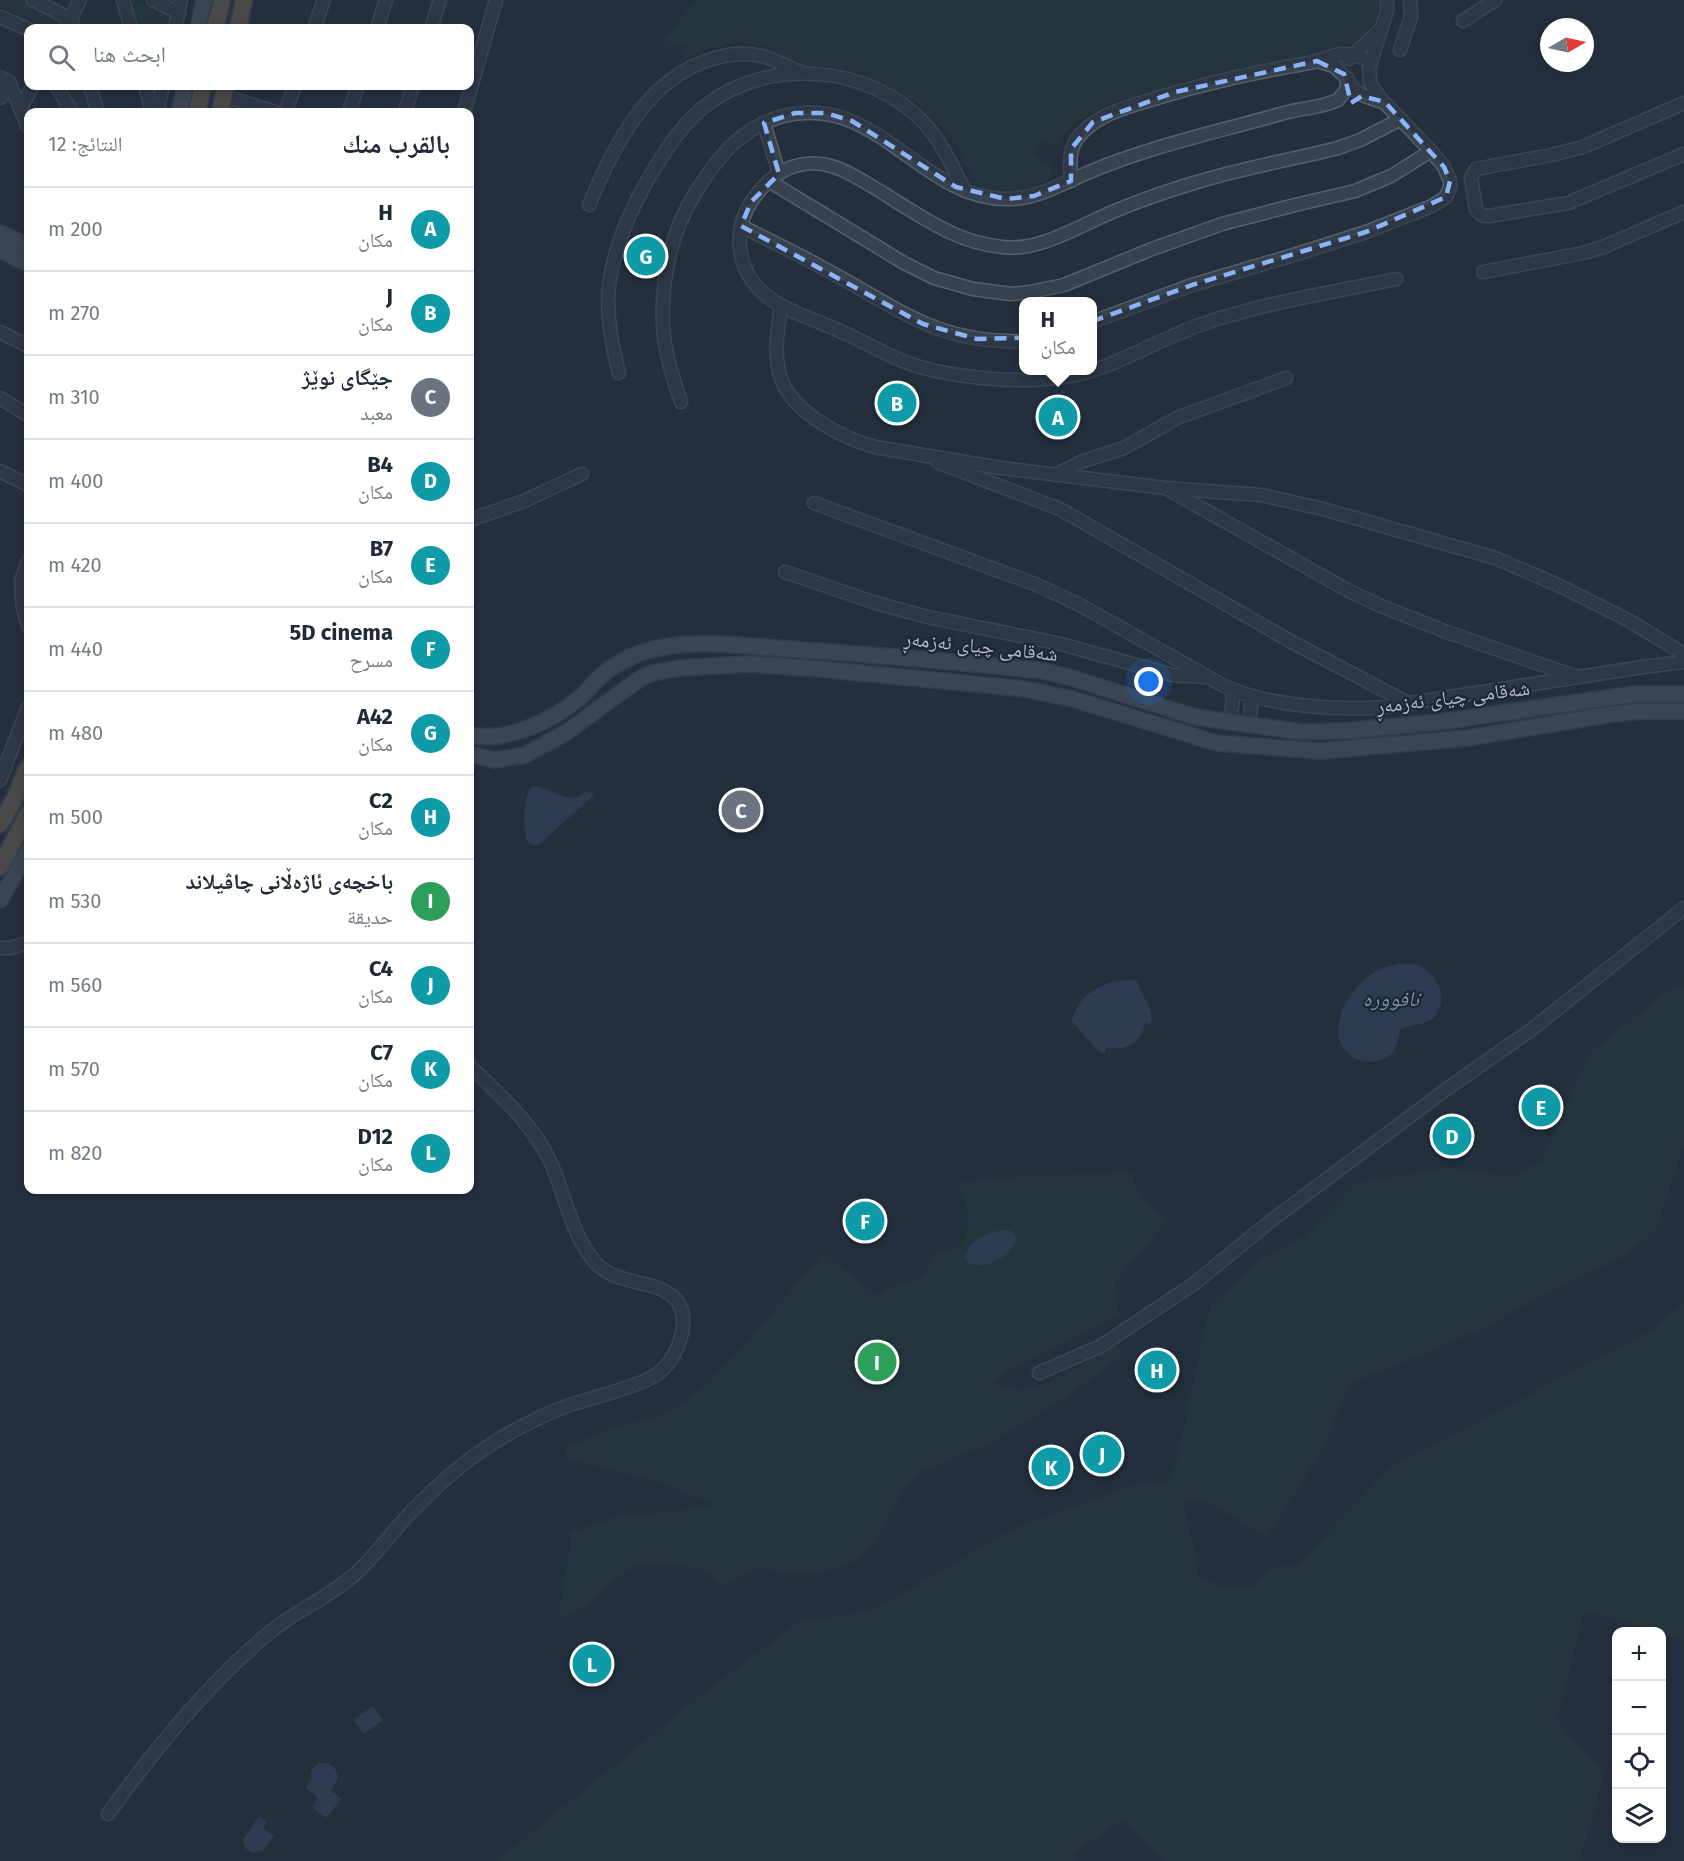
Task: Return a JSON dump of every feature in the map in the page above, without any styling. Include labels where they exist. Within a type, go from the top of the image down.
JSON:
[{"type":"highway","points":[[216,24],[222,2],[243,5],[238,24]]},
{"type":"highway","points":[[198,108],[202,90]]},
{"type":"highway","points":[[0,825],[24,777]]},
{"type":"highway","points":[[0,867],[24,822]]},
{"type":"main road","points":[[199,24],[204,0]]},
{"type":"main road","points":[[180,108],[184,90]]},
{"type":"main road","points":[[0,233],[24,244]]},
{"type":"main road","points":[[0,250],[24,262]]},
{"type":"main road","name":"شەقامی چیای ئەزمەڕ","points":[[474,736],[505,735],[534,725],[584,695],[597,680],[620,662],[656,648],[691,644],[839,652],[1044,671],[1195,717],[1302,732],[1344,731],[1484,716],[1635,694],[1680,691]]},
{"type":"main road","name":"شەقامی چیای ئەزمەڕ","points":[[474,754],[494,760],[525,755],[567,732],[628,687],[653,673],[680,668],[749,664],[1025,689],[1073,699],[1217,743],[1300,750],[1321,751],[1467,738],[1622,713],[1684,711]]},
{"type":"main road","points":[[0,900],[24,858]]},
{"type":"street","points":[[33,0],[69,24]]},
{"type":"street","points":[[70,24],[80,0]]},
{"type":"street","points":[[123,0],[130,24]]},
{"type":"street","points":[[153,0],[178,13]]},
{"type":"street","points":[[176,24],[182,0]]},
{"type":"street","points":[[315,24],[324,0]]},
{"type":"street","points":[[378,24],[386,0]]},
{"type":"street","points":[[432,24],[440,0]]},
{"type":"street","points":[[474,77],[496,0]]},
{"type":"street","points":[[1097,320],[1192,285],[1366,232],[1432,206],[1446,197],[1450,187],[1444,167],[1376,94],[1370,79],[1370,61],[1381,29],[1387,0]]},
{"type":"street","points":[[1400,50],[1411,17],[1410,0]]},
{"type":"street","points":[[1463,21],[1495,0]]},
{"type":"street","points":[[0,17],[24,27]]},
{"type":"street","points":[[1334,102],[1347,89],[1346,64],[1352,55],[1381,29]]},
{"type":"street","points":[[588,205],[622,136],[652,96],[683,71],[701,62],[734,54],[749,54],[777,60],[803,74]]},
{"type":"street","points":[[749,54],[762,67],[761,79]]},
{"type":"street","points":[[1071,181],[1071,149],[1076,139],[1093,122],[1103,116],[1195,87],[1337,55],[1352,55],[1370,61]]},
{"type":"street","points":[[1317,61],[1334,66],[1347,79],[1352,89],[1362,96],[1385,102]]},
{"type":"street","points":[[619,373],[610,332],[609,286],[620,240],[634,207],[668,146],[692,118],[722,95],[745,83],[803,74],[842,78],[877,89],[904,105],[936,138],[964,191]]},
{"type":"street","points":[[1347,79],[1370,79]]},
{"type":"street","points":[[681,402],[667,353],[663,327],[665,276],[678,227],[688,205],[718,159],[748,131],[764,123],[795,113],[826,113],[864,127],[964,191],[989,199],[1021,199],[1043,193],[1120,159],[1293,111],[1334,102],[1348,102],[1362,96],[1370,79]]},
{"type":"street","points":[[0,98],[5,80]]},
{"type":"street","points":[[5,80],[24,118]]},
{"type":"street","points":[[20,108],[31,90]]},
{"type":"street","points":[[58,90],[70,108]]},
{"type":"street","points":[[91,90],[97,108]]},
{"type":"street","points":[[146,90],[151,108]]},
{"type":"street","points":[[158,108],[162,90]]},
{"type":"street","points":[[287,108],[293,90]]},
{"type":"street","points":[[350,108],[357,90]]},
{"type":"street","points":[[406,108],[412,90]]},
{"type":"street","points":[[465,108],[470,90]]},
{"type":"street","points":[[223,98],[260,108]]},
{"type":"street","points":[[1684,103],[1583,147],[1476,169],[1471,178],[1475,205],[1478,212],[1489,216],[1557,205],[1578,199],[1684,154]]},
{"type":"street","points":[[1068,375],[1032,380],[979,377],[910,364],[781,306],[759,289],[747,273],[740,248],[741,226],[751,202],[786,169],[808,164],[832,166],[846,171],[956,235],[985,245],[1009,248],[1054,239],[1149,197],[1199,181],[1338,148],[1401,119]]},
{"type":"street","points":[[764,123],[774,178],[904,263],[934,278],[973,289],[1011,294],[1064,285],[1222,224],[1364,188],[1391,177],[1431,151]]},
{"type":"street","points":[[1483,272],[1583,253],[1603,247],[1684,212]]},
{"type":"street","points":[[741,226],[805,258],[923,324],[977,339],[1019,340]]},
{"type":"street","points":[[1097,369],[1195,327],[1223,318],[1270,305],[1396,279]]},
{"type":"street","points":[[781,306],[777,358],[779,374],[787,392],[806,411],[838,433],[875,447],[994,467],[1165,488],[1261,495],[1323,509],[1495,558],[1558,585],[1628,620],[1684,654]]},
{"type":"street","points":[[0,332],[24,344]]},
{"type":"street","points":[[1055,475],[1083,461],[1124,448],[1177,418],[1286,378]]},
{"type":"street","points":[[0,398],[24,413]]},
{"type":"street","points":[[915,454],[1060,509],[1290,641],[1410,704]]},
{"type":"street","points":[[0,471],[24,483]]},
{"type":"street","points":[[474,519],[524,501],[582,474]]},
{"type":"street","points":[[1165,488],[1349,591],[1381,606],[1578,678]]},
{"type":"street","points":[[814,502],[1042,587],[1234,690],[1281,702],[1352,709],[1376,708],[1684,662]]},
{"type":"street","points":[[24,572],[21,581],[24,612]]},
{"type":"street","points":[[785,572],[928,617],[1072,647],[1172,675],[1207,677]]},
{"type":"street","points":[[1663,665],[1684,669]]},
{"type":"street","points":[[1230,723],[1234,690]]},
{"type":"street","points":[[1249,726],[1252,696]]},
{"type":"street","points":[[0,780],[3,765],[24,716]]},
{"type":"street","points":[[1039,1373],[1101,1346],[1195,1282],[1268,1223],[1448,1088],[1532,1030],[1684,908]]},
{"type":"street","points":[[0,948],[24,944]]},
{"type":"street","points":[[108,1814],[158,1747],[246,1653],[288,1619],[353,1576],[411,1512],[457,1470],[482,1450],[546,1414],[653,1377],[666,1366],[675,1352],[683,1324],[679,1305],[674,1298],[656,1286],[613,1276],[596,1263],[577,1235],[553,1167],[538,1141],[511,1106],[474,1070]]},
{"type":"highlighted area","points":[[1317,61],[1344,74],[1351,103],[1362,96],[1385,102],[1444,167],[1450,181],[1446,197],[1366,232],[1192,285],[1049,337],[977,339],[923,324],[741,226],[751,202],[779,174],[764,123],[795,113],[826,113],[852,121],[956,187],[1006,199],[1034,196],[1071,181],[1071,149],[1093,122],[1175,92]]},
{"type":"green space","points":[[0,0],[27,0],[67,18],[65,24],[39,24],[0,7]]},
{"type":"green space","points":[[126,0],[136,0],[173,18],[171,24],[134,24]]},
{"type":"green space","points":[[697,0],[1379,0],[1379,10],[1372,26],[1363,36],[1332,51],[1190,80],[1182,78],[1182,84],[1130,97],[1094,111],[1078,120],[1066,132],[1058,146],[1041,139],[1032,156],[1052,165],[1049,180],[1033,188],[997,193],[980,188],[963,157],[964,154],[943,128],[917,103],[867,74],[828,66],[792,63],[773,49],[735,42],[702,51],[679,61],[690,44],[660,48]]},
{"type":"green space","points":[[61,90],[88,90],[94,108],[73,108]]},
{"type":"green space","points":[[1684,986],[1684,1145],[1656,1229],[1627,1255],[1544,1294],[1486,1327],[1350,1384],[1321,1452],[1267,1537],[1202,1498],[1183,1500],[1200,1578],[1224,1587],[1251,1587],[1271,1568],[1297,1565],[1390,1468],[1658,1327],[1684,1302],[1684,1641],[1666,1635],[1666,1627],[1640,1627],[1585,1610],[1556,1720],[1604,1772],[1580,1861],[1166,1861],[1123,1819],[1072,1854],[1077,1861],[497,1861],[703,1694],[799,1622],[872,1611],[1013,1529],[1131,1486],[1166,1482],[1176,1465],[1210,1306],[1253,1266],[1305,1236],[1357,1183],[1446,1168],[1512,1177],[1542,1160],[1590,1053],[1663,995]]},
{"type":"green space","points":[[1132,1173],[1144,1201],[1154,1210],[1169,1218],[1114,1283],[1120,1315],[1009,1370],[994,1384],[1017,1390],[1033,1388],[1072,1371],[1118,1344],[1122,1356],[1066,1397],[998,1438],[923,1471],[902,1492],[875,1543],[859,1559],[840,1567],[810,1573],[755,1569],[723,1587],[708,1570],[671,1563],[642,1563],[623,1573],[586,1606],[558,1619],[572,1532],[620,1516],[681,1511],[714,1504],[655,1480],[570,1459],[565,1454],[566,1448],[602,1432],[660,1415],[687,1401],[747,1343],[823,1253],[877,1296],[885,1289],[917,1281],[925,1274],[937,1254],[962,1245],[966,1237],[968,1214],[957,1183],[1032,1176]]},
{"type":"water","points":[[532,786],[572,798],[584,792],[595,794],[535,846],[528,843],[525,822],[525,805]]},
{"type":"water","name":"نافوورە","points":[[1399,964],[1418,965],[1436,981],[1441,997],[1438,1012],[1428,1021],[1401,1029],[1392,1053],[1382,1060],[1374,1062],[1357,1059],[1348,1053],[1341,1043],[1338,1032],[1343,1010],[1356,988],[1373,973]]},
{"type":"water","points":[[1137,980],[1149,1006],[1151,1024],[1145,1023],[1140,1036],[1132,1044],[1120,1048],[1106,1047],[1105,1054],[1095,1047],[1071,1021],[1075,1010],[1081,1001],[1096,988],[1115,982]]},
{"type":"water","points":[[1005,1230],[1012,1231],[1016,1237],[1014,1244],[1004,1256],[989,1264],[973,1264],[966,1261],[969,1248],[978,1239]]},
{"type":"water","points":[[373,1706],[383,1720],[364,1734],[354,1720]]},
{"type":"water","points":[[320,1763],[331,1765],[335,1769],[338,1779],[331,1790],[341,1799],[326,1818],[312,1807],[318,1798],[305,1787],[311,1780],[313,1768]]},
{"type":"water","points":[[259,1816],[267,1822],[263,1828],[274,1836],[262,1851],[252,1853],[245,1848],[243,1840]]},
{"type":"place","name":"A42","points":[[646,256]]},
{"type":"place","name":"J","points":[[897,403]]},
{"type":"place","name":"H","points":[[1058,417]]},
{"type":"place","name":"جێگای نوێژ","points":[[741,810]]},
{"type":"place","name":"B7","points":[[1541,1107]]},
{"type":"place","name":"B4","points":[[1452,1136]]},
{"type":"place","name":"5D cinema","points":[[865,1221]]},
{"type":"place","name":"باخچەی ئاژەڵانی چاڤیلاند","points":[[877,1362]]},
{"type":"place","name":"C2","points":[[1157,1370]]},
{"type":"place","name":"C4","points":[[1102,1454]]},
{"type":"place","name":"C7","points":[[1051,1467]]},
{"type":"place","name":"D12","points":[[592,1664]]}]
